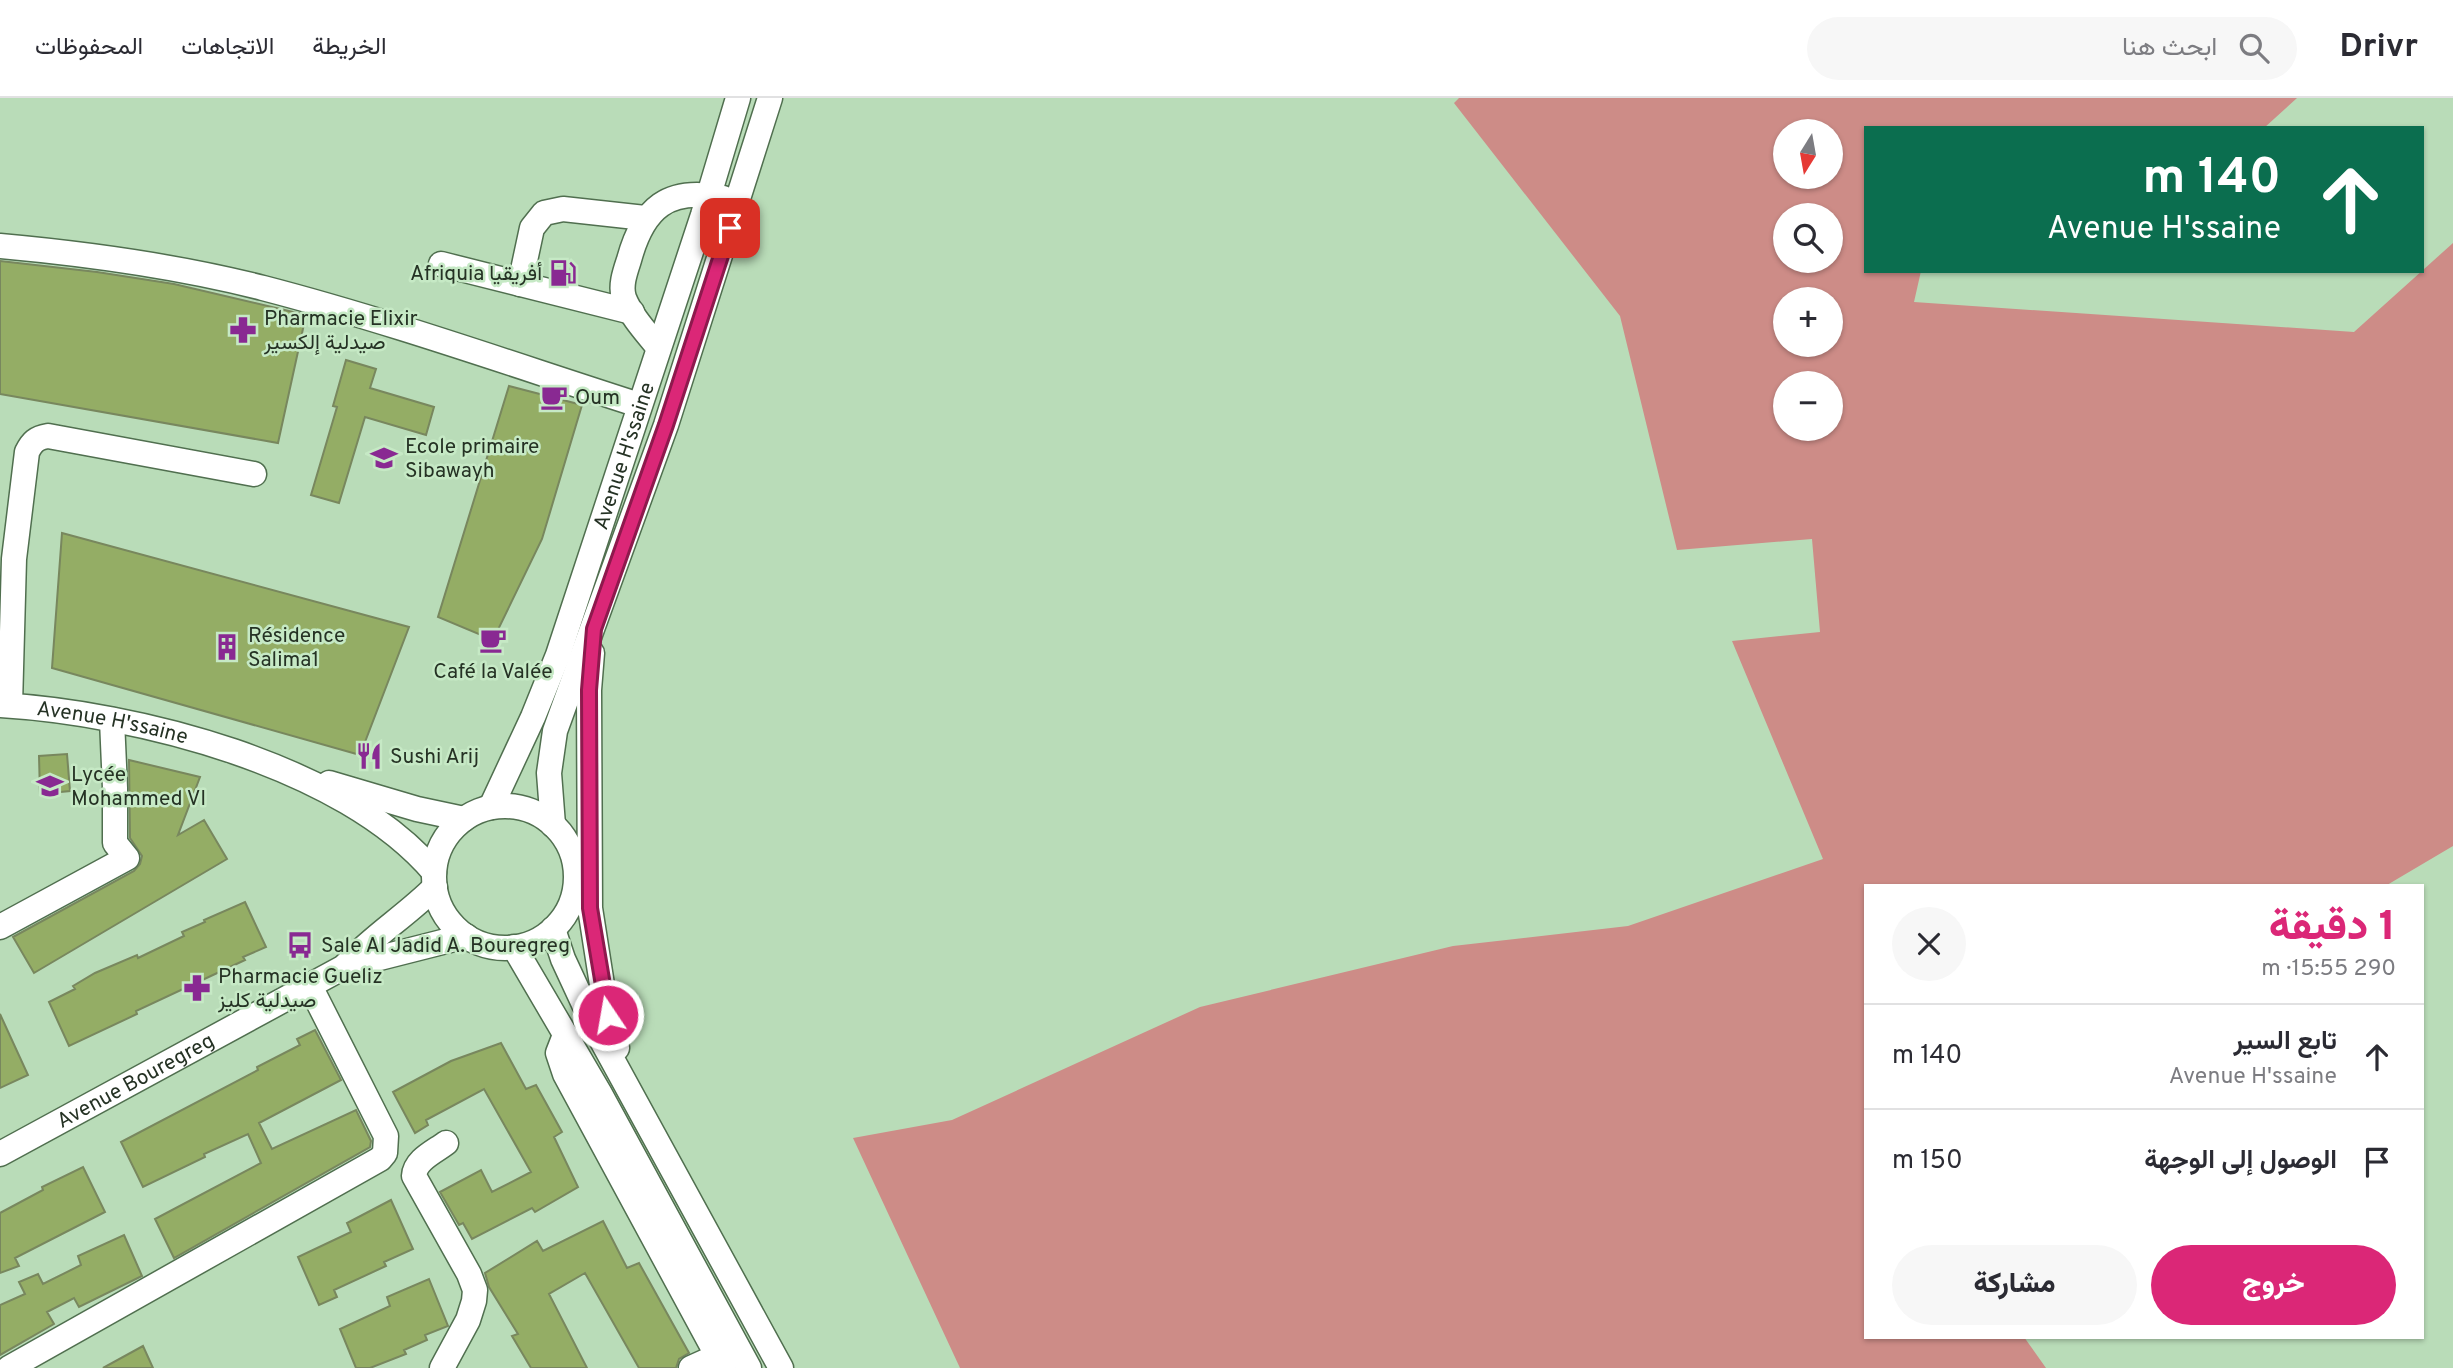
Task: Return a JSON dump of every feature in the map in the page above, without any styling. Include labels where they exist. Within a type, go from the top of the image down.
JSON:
[{"type":"street","name":"Avenue H'ssaine","points":[[491,807],[558,655],[709,195],[738,98]]},
{"type":"street","name":"Avenue H'ssaine","points":[[553,824],[549,773],[555,732],[666,425],[770,98]]},
{"type":"street","points":[[658,347],[624,297],[624,279],[634,242],[645,218],[666,200],[685,195],[709,195],[738,201]]},
{"type":"street","points":[[520,284],[532,228],[544,213],[564,209],[645,218]]},
{"type":"street","points":[[0,246],[179,270],[260,288],[341,310],[639,405]]},
{"type":"street","points":[[441,264],[632,312]]},
{"type":"street","points":[[5,705],[14,559],[27,452],[31,443],[38,437],[48,436],[254,474]]},
{"type":"street","points":[[594,629],[589,690],[590,908],[603,991],[624,1079]]},
{"type":"street","name":"Avenue H'ssaine","points":[[5,705],[111,720],[211,744],[259,760],[301,778],[385,826],[420,856],[434,880]]},
{"type":"street","points":[[0,927],[127,858],[115,842],[111,720]]},
{"type":"street","name":"Avenue H'ssaine","points":[[301,778],[333,783],[417,809],[464,819]]},
{"type":"street","points":[[491,807],[524,808],[540,815],[553,824],[573,857],[576,877],[569,905],[553,929],[528,944],[498,947],[481,944],[466,936],[445,915],[434,880],[436,857],[443,842],[464,819],[491,807]]},
{"type":"street","name":"Avenue Bouregreg","points":[[344,967],[370,941],[402,918],[434,880]]},
{"type":"street","points":[[553,929],[581,1000],[773,1352],[737,1363],[691,1368]]},
{"type":"street","name":"Avenue Bouregreg","points":[[0,1154],[344,967],[466,936]]},
{"type":"street","points":[[514,947],[599,1093],[737,1363]]},
{"type":"street","points":[[9,1368],[380,1159],[385,1153],[386,1136],[310,986]]},
{"type":"street","points":[[442,1368],[468,1320],[475,1290],[469,1274],[414,1176],[419,1162],[446,1143]]},
{"type":"shaded area","points":[[1459,98],[2297,98],[2266,126],[1864,126],[1864,273],[1921,273],[1914,302],[2354,332],[2420,273],[2424,273],[2424,269],[2453,243],[2453,846],[2389,884],[1864,884],[1864,1339],[2025,1339],[2046,1368],[960,1368],[853,1138],[952,1120],[1200,1007],[1453,946],[1628,926],[1823,859],[1732,641],[1820,632],[1812,539],[1677,550],[1620,316],[1454,103]]},
{"type":"building","points":[[0,261],[174,284],[306,315],[278,443],[0,394]]},
{"type":"building","points":[[346,360],[376,369],[370,388],[434,407],[426,435],[365,417],[339,503],[311,495],[337,407],[333,406]]},
{"type":"building","points":[[509,386],[582,405],[542,539],[493,640],[438,617]]},
{"type":"building","name":"Résidence Salima1","points":[[62,533],[409,627],[360,755],[52,668]]},
{"type":"building","points":[[67,754],[70,791],[40,794],[39,756]]},
{"type":"building","points":[[129,760],[200,777],[178,835],[204,820],[227,859],[34,973],[13,937],[134,871],[140,864],[142,856],[130,838]]},
{"type":"building","points":[[245,902],[266,947],[243,957],[245,960],[69,1046],[49,1002],[75,989],[73,986],[95,973],[137,955],[138,958],[184,936],[182,932],[205,922],[204,920]]},
{"type":"building","points":[[0,1014],[28,1075],[0,1088]]},
{"type":"building","points":[[315,1030],[341,1080],[259,1123],[272,1149],[356,1110],[371,1141],[370,1147],[174,1258],[155,1219],[261,1163],[248,1134],[143,1187],[121,1142],[258,1070],[257,1067],[300,1045],[297,1039]]},
{"type":"building","points":[[501,1043],[526,1089],[536,1085],[562,1132],[554,1137],[578,1187],[535,1212],[532,1208],[472,1239],[463,1223],[459,1225],[440,1192],[481,1170],[492,1192],[531,1172],[484,1089],[426,1120],[428,1125],[415,1133],[393,1092],[451,1061]]},
{"type":"building","points":[[83,1167],[105,1212],[15,1258],[19,1266],[0,1273],[0,1213],[43,1190],[42,1187]]},
{"type":"building","points":[[391,1200],[413,1249],[384,1262],[386,1266],[334,1290],[337,1297],[319,1305],[298,1257],[351,1232],[347,1223]]},
{"type":"building","points":[[603,1221],[627,1268],[639,1263],[689,1353],[679,1359],[676,1368],[639,1368],[585,1273],[549,1294],[587,1368],[531,1368],[512,1336],[518,1334],[489,1287],[485,1273],[537,1241],[543,1251]]},
{"type":"building","points":[[124,1235],[142,1276],[79,1307],[74,1298],[47,1312],[54,1324],[0,1355],[0,1305],[25,1294],[19,1282],[38,1274],[43,1284],[81,1265],[78,1256]]},
{"type":"building","points":[[429,1279],[448,1326],[425,1335],[427,1340],[404,1350],[406,1354],[370,1368],[356,1368],[340,1329],[390,1306],[387,1297]]},
{"type":"building","points":[[143,1346],[153,1368],[103,1368]]},
{"type":"place","name":"Afriquia أفريقيا","points":[[563,273]]},
{"type":"place","name":"Pharmacie Elixir صيدلية إلكسير","points":[[243,330]]},
{"type":"place","name":"Oum","points":[[554,397]]},
{"type":"place","name":"Ecole primaire Sibawayh","points":[[384,458]]},
{"type":"place","name":"Café la Valée","points":[[493,640]]},
{"type":"place","name":"Résidence Salima1","points":[[227,647]]},
{"type":"place","name":"Sushi Arij","points":[[369,756]]},
{"type":"place","name":"Lycée Mohammed VI","points":[[50,786]]},
{"type":"place","name":"Sale Al Jadid A. Bouregreg","points":[[300,945]]},
{"type":"place","name":"Pharmacie Gueliz صيدلية كليز","points":[[197,988]]},
{"type":"route","points":[[608,1015],[590,908],[589,690],[594,629],[666,425],[730,228]]}]
